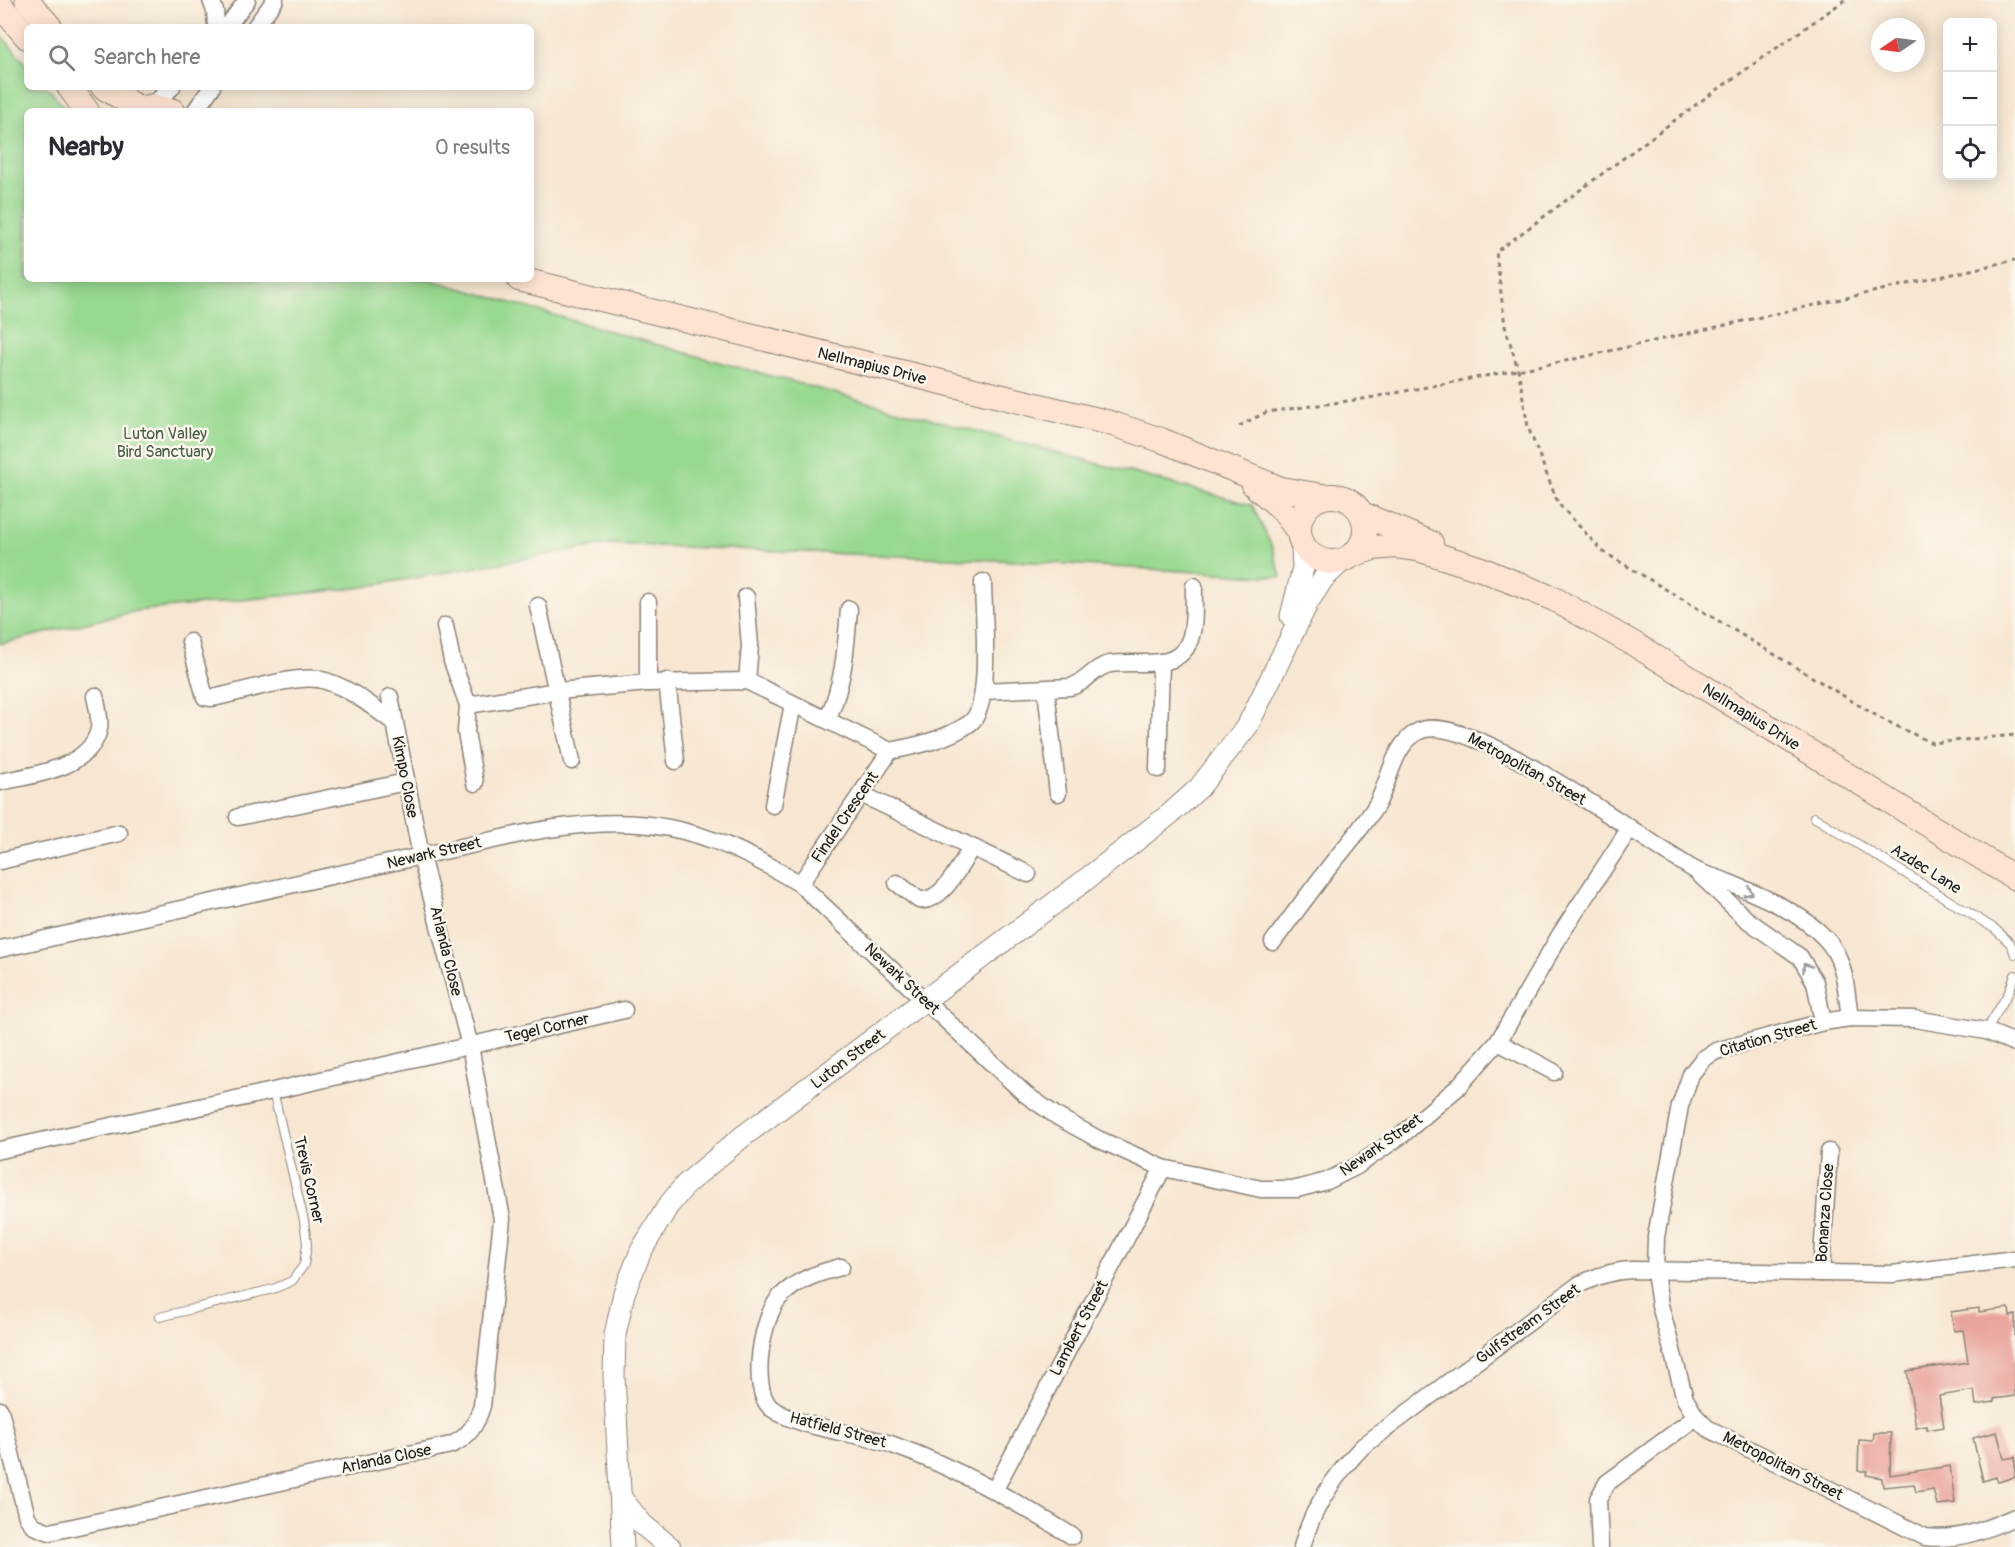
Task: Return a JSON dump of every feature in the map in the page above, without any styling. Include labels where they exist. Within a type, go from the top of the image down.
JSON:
[{"type":"main road","points":[[27,0],[47,24]]},
{"type":"main road","points":[[0,5],[24,33]]},
{"type":"main road","points":[[71,90],[85,108]]},
{"type":"main road","points":[[109,90],[147,108]]},
{"type":"main road","name":"Nellmapius Drive","points":[[531,282],[1099,421],[1222,464],[1281,489],[1322,496]]},
{"type":"main road","name":"Nellmapius Drive","points":[[1222,464],[1272,498],[1301,538]]},
{"type":"main road","points":[[1334,495],[1345,498],[1362,513],[1365,525],[1364,536],[1360,547],[1347,558],[1319,559],[1301,538],[1304,510],[1322,496],[1334,495]]},
{"type":"main road","name":"Nellmapius Drive","points":[[1362,513],[1438,546],[1481,569]]},
{"type":"main road","name":"Nellmapius Drive","points":[[1347,558],[1373,548],[1407,547],[1481,569],[1554,599],[1634,644],[2015,878]]},
{"type":"street","points":[[211,0],[216,11],[216,24]]},
{"type":"street","points":[[228,24],[248,0]]},
{"type":"street","points":[[257,24],[275,0]]},
{"type":"street","points":[[150,108],[169,90]]},
{"type":"street","points":[[197,108],[210,90]]},
{"type":"street","name":"Luton Street","points":[[1275,669],[1297,597],[1303,568],[1301,538]]},
{"type":"street","name":"Luton Street","points":[[623,1547],[614,1376],[615,1335],[624,1293],[641,1251],[668,1206],[686,1184],[742,1137],[925,1001],[1170,814],[1191,795],[1233,747],[1248,725],[1308,602],[1323,579],[1347,558]]},
{"type":"street","points":[[468,705],[558,691],[648,682],[747,681],[793,704],[828,718],[890,751],[928,742],[970,723],[979,712],[983,691],[983,582]]},
{"type":"street","points":[[983,691],[1046,690],[1081,684],[1096,670],[1109,664],[1161,662],[1182,655],[1191,640],[1194,586]]},
{"type":"street","points":[[746,597],[750,646],[747,681]]},
{"type":"street","points":[[648,602],[648,682]]},
{"type":"street","points":[[538,606],[572,761]]},
{"type":"street","points":[[828,718],[838,695],[844,672],[849,609]]},
{"type":"street","points":[[445,626],[452,661],[468,705],[466,732],[475,783]]},
{"type":"street","points":[[190,642],[206,697],[212,698],[303,678],[319,680],[352,693],[395,723]]},
{"type":"street","points":[[1158,769],[1161,662]]},
{"type":"street","points":[[667,681],[676,761]]},
{"type":"street","points":[[1046,690],[1058,793]]},
{"type":"street","points":[[0,782],[54,768],[78,759],[94,741],[99,729],[95,696]]},
{"type":"street","name":"Kimpo Close","points":[[390,697],[421,856]]},
{"type":"street","points":[[773,805],[793,704]]},
{"type":"street","name":"Metropolitan Street","points":[[1274,942],[1377,803],[1396,758],[1406,742],[1426,729],[1443,728],[1458,731],[1557,782],[1695,870],[1773,903],[1813,927],[1826,939],[1841,965],[1850,1018]]},
{"type":"street","name":"Findel Crescent","points":[[800,884],[890,751]]},
{"type":"street","points":[[238,817],[406,782]]},
{"type":"street","points":[[861,794],[970,849],[1028,874]]},
{"type":"street","name":"Newark Street","points":[[0,949],[572,824],[618,822],[652,824],[720,841],[766,863],[800,884],[1025,1094],[1058,1117],[1163,1168],[1261,1189],[1297,1189],[1327,1181],[1357,1166],[1402,1135],[1457,1088],[1498,1042],[1560,935],[1630,828]]},
{"type":"street","points":[[0,861],[119,833]]},
{"type":"street","points":[[897,883],[919,900],[932,899],[970,849]]},
{"type":"street","name":"Arlanda Close","points":[[0,1410],[27,1517],[34,1526],[50,1532],[451,1445],[462,1440],[477,1421],[482,1406],[503,1233],[502,1219],[470,1046],[421,856]]},
{"type":"street","name":"Metropolitan Street","points":[[1695,870],[1746,919],[1800,957],[1815,982],[1822,1022]]},
{"type":"street","name":"Tegel Corner","points":[[470,1046],[624,1010]]},
{"type":"street","name":"Citation Street","points":[[1655,1272],[1656,1237],[1680,1106],[1691,1074],[1703,1059],[1716,1051],[1822,1022],[1850,1018],[1916,1019],[1986,1031],[2015,1043]]},
{"type":"street","points":[[1498,1042],[1554,1072]]},
{"type":"street","points":[[0,1150],[470,1046]]},
{"type":"street","name":"Bonanza Close","points":[[1821,1273],[1829,1152]]},
{"type":"street","name":"Lambert Street","points":[[995,1489],[1163,1168]]},
{"type":"street","name":"Gulfstream Street","points":[[1302,1547],[1306,1531],[1323,1496],[1341,1469],[1363,1446],[1580,1284],[1613,1271],[1892,1275],[2015,1259]]},
{"type":"street","name":"Hatfield Street","points":[[841,1267],[797,1283],[779,1298],[770,1311],[762,1346],[759,1380],[762,1395],[769,1406],[780,1414],[895,1445],[995,1489],[1072,1536]]},
{"type":"street","name":"Metropolitan Street","points":[[1655,1272],[1660,1305],[1685,1399],[1707,1428],[1925,1537],[1954,1539],[1973,1535],[2015,1517]]},
{"type":"street","points":[[1600,1547],[1598,1499],[1607,1483],[1696,1416]]},
{"type":"street","points":[[621,1498],[643,1525],[669,1547]]},
{"type":"lane","name":"Azdec Lane","points":[[1814,817],[1995,930],[2010,943],[2015,954]]},
{"type":"lane","points":[[1986,1031],[2009,992],[2015,975]]},
{"type":"lane","name":"Trevis Corner","points":[[160,1317],[273,1289],[292,1281],[304,1265],[307,1244],[304,1221],[273,1091]]},
{"type":"path","points":[[1845,0],[1694,106],[1496,252],[1505,326],[1518,369],[1528,427],[1558,503],[1602,552],[1814,680],[1882,719],[1932,742],[2015,735]]},
{"type":"path","points":[[1239,426],[1267,412],[1363,399],[1518,369],[2015,260]]},
{"type":"green space","name":"Luton Valley Bird Sanctuary","points":[[0,34],[24,62],[24,90],[50,90],[65,108],[24,108],[24,282],[438,282],[704,358],[1252,505],[1273,549],[1281,577],[997,560],[608,544],[357,588],[136,611],[0,644]]},
{"type":"building","points":[[1979,1308],[1979,1312],[2009,1308],[2010,1316],[2015,1315],[2015,1396],[1976,1405],[1974,1390],[1939,1396],[1944,1427],[1927,1430],[1927,1426],[1916,1428],[1907,1371],[1968,1362],[1963,1330],[1954,1331],[1951,1312]]},
{"type":"building","points":[[1997,1432],[2004,1459],[2015,1457],[2015,1477],[1998,1482],[1996,1477],[1983,1481],[1973,1438]]},
{"type":"building","points":[[1874,1433],[1891,1433],[1890,1475],[1950,1466],[1955,1503],[1937,1505],[1933,1489],[1916,1492],[1914,1484],[1883,1487],[1882,1478],[1866,1475],[1867,1471],[1858,1471],[1859,1440],[1873,1441]]}]
